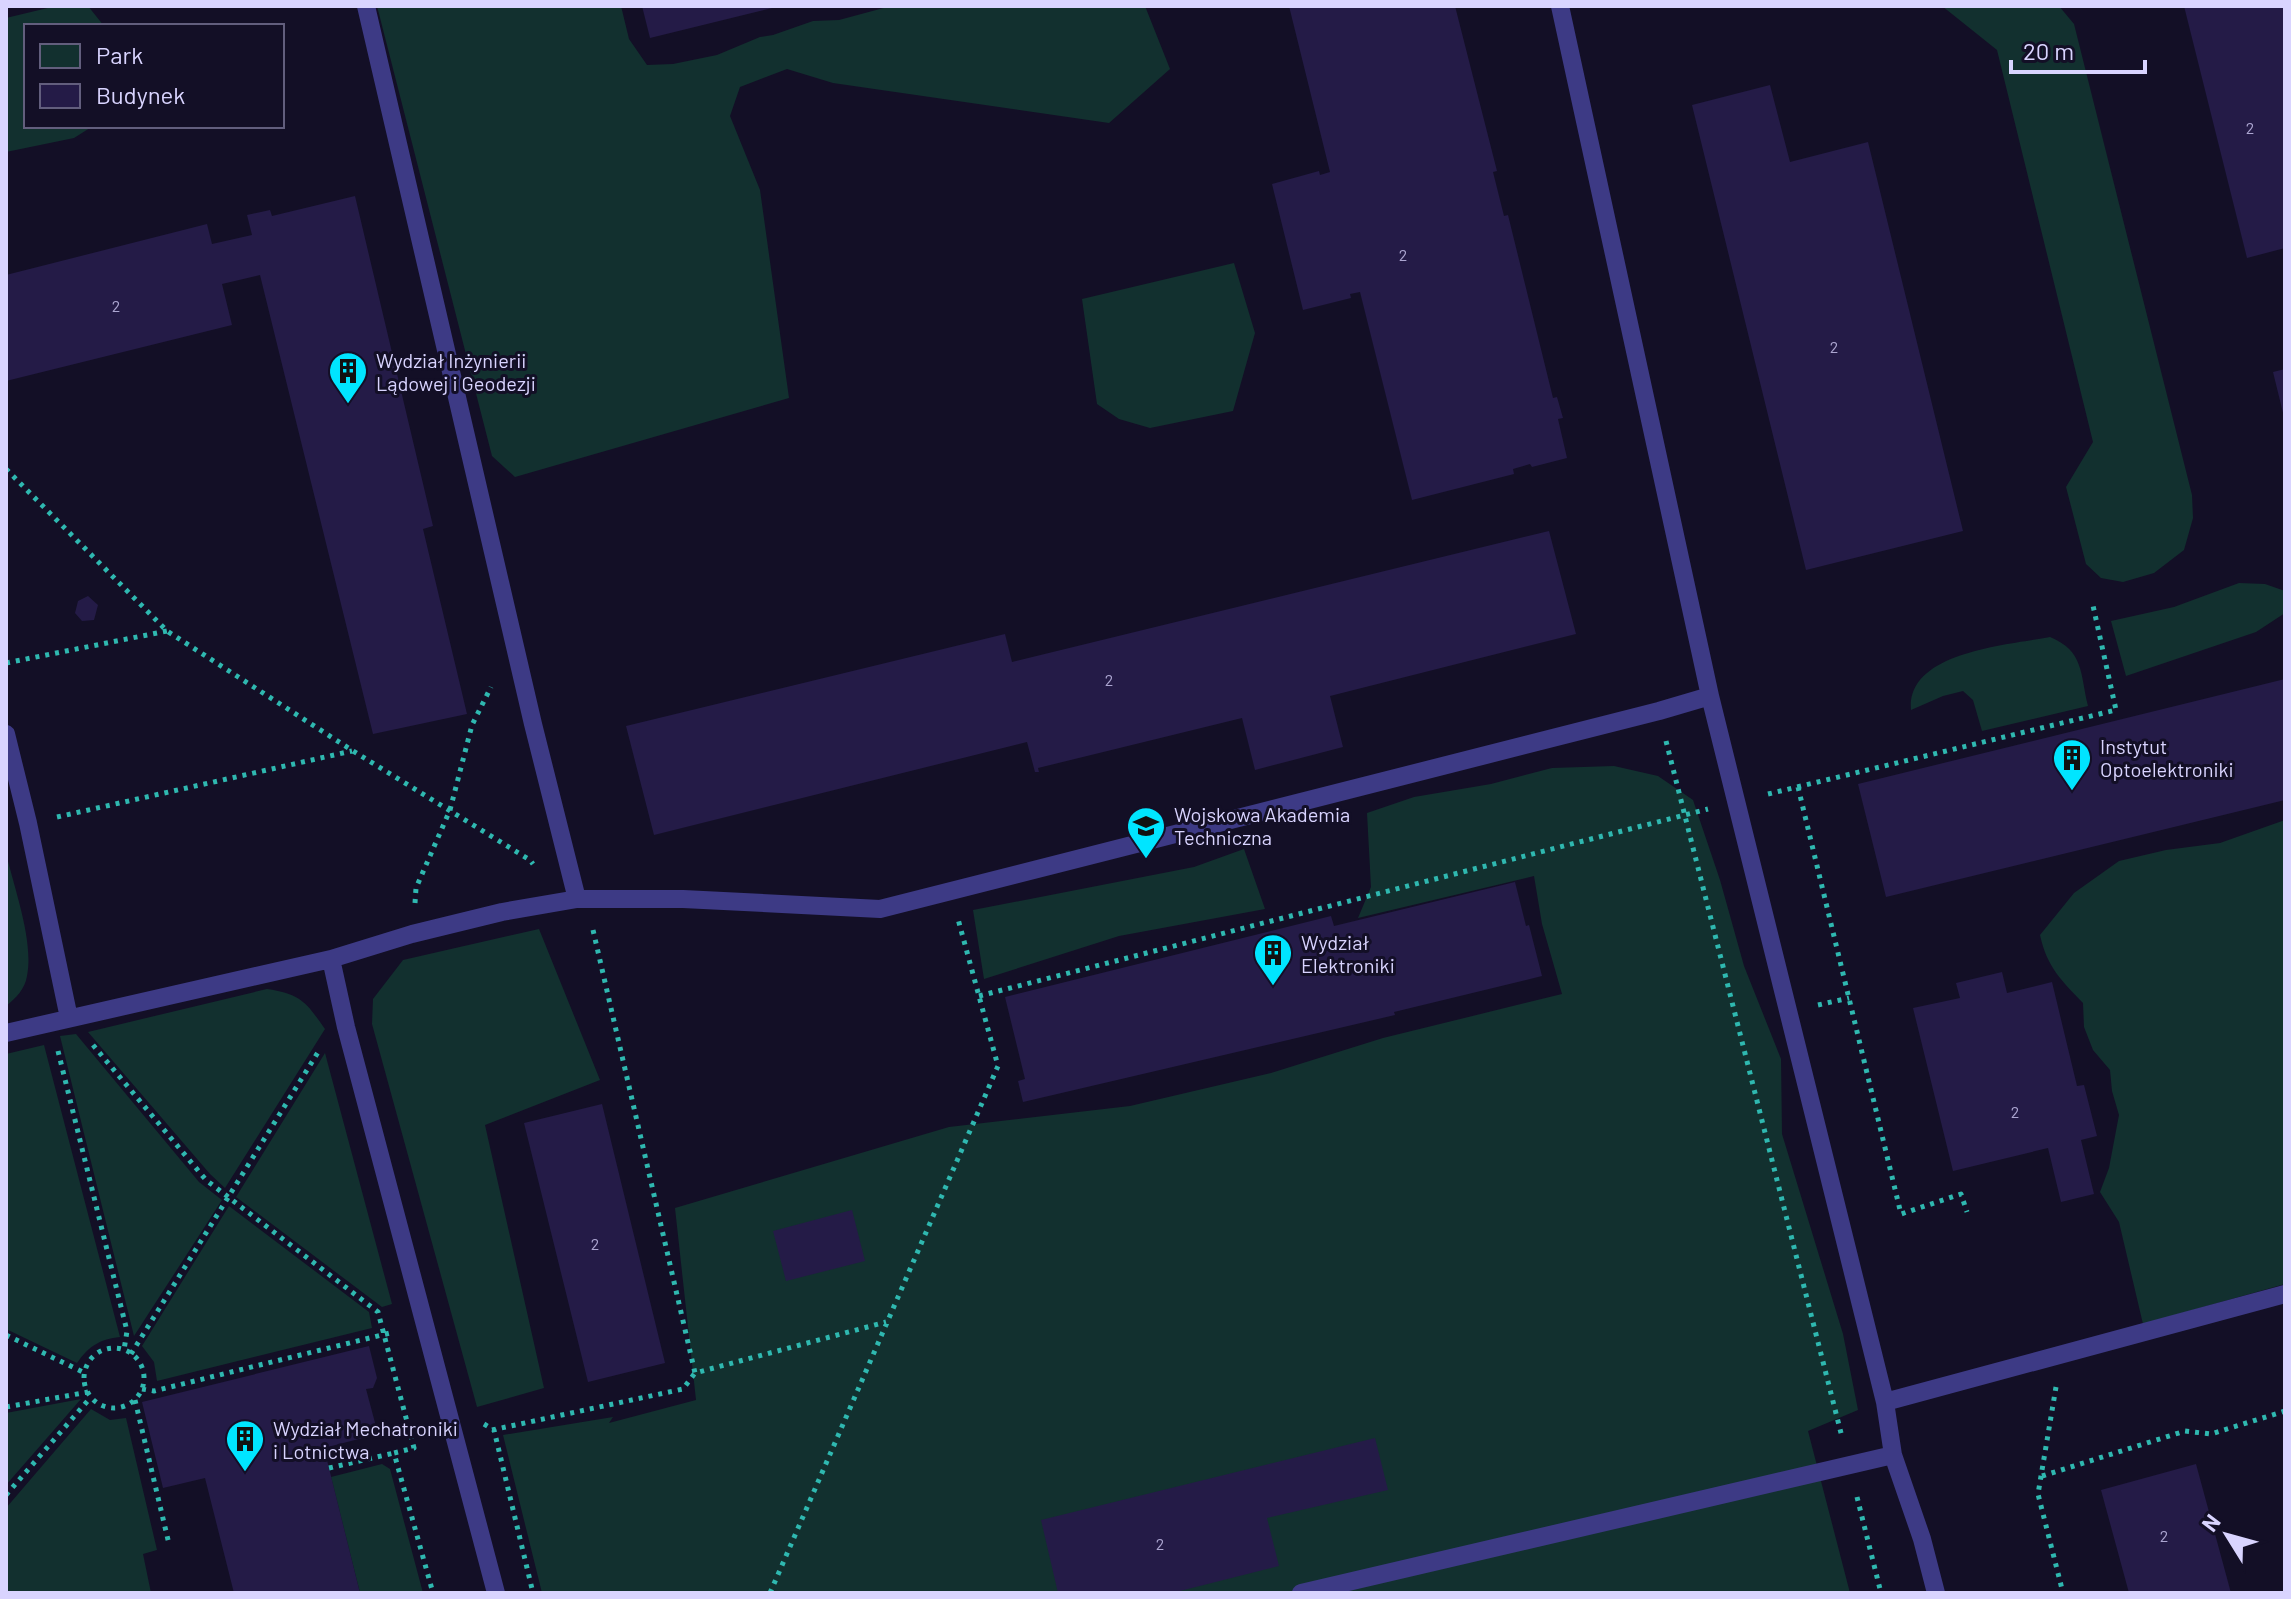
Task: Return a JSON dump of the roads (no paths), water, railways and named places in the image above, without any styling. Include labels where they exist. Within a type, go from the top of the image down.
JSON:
[{"type":"lane","points":[[366,6],[517,655],[581,898]]},
{"type":"lane","points":[[1560,6],[1710,696],[1885,1402],[1893,1455],[1922,1539],[1936,1593]]},
{"type":"lane","points":[[6,1033],[331,959],[412,934],[581,898],[683,899],[880,909],[1710,696]]},
{"type":"lane","points":[[6,734],[28,823],[67,1019]]},
{"type":"lane","points":[[331,959],[346,1027],[496,1593]]},
{"type":"lane","points":[[1885,1402],[2285,1294]]},
{"type":"lane","points":[[1301,1593],[1893,1455]]},
{"type":"place","name":"Wydział Inżynierii Lądowej i Geodezji","points":[[348,405]]},
{"type":"place","name":"Instytut Optoelektroniki","points":[[2072,792]]},
{"type":"place","name":"Wojskowa Akademia Techniczna","points":[[1146,860]]},
{"type":"place","name":"Wydział Elektroniki","points":[[1273,987]]},
{"type":"place","name":"Wydział Mechatroniki i Lotnictwa","points":[[245,1473]]}]
